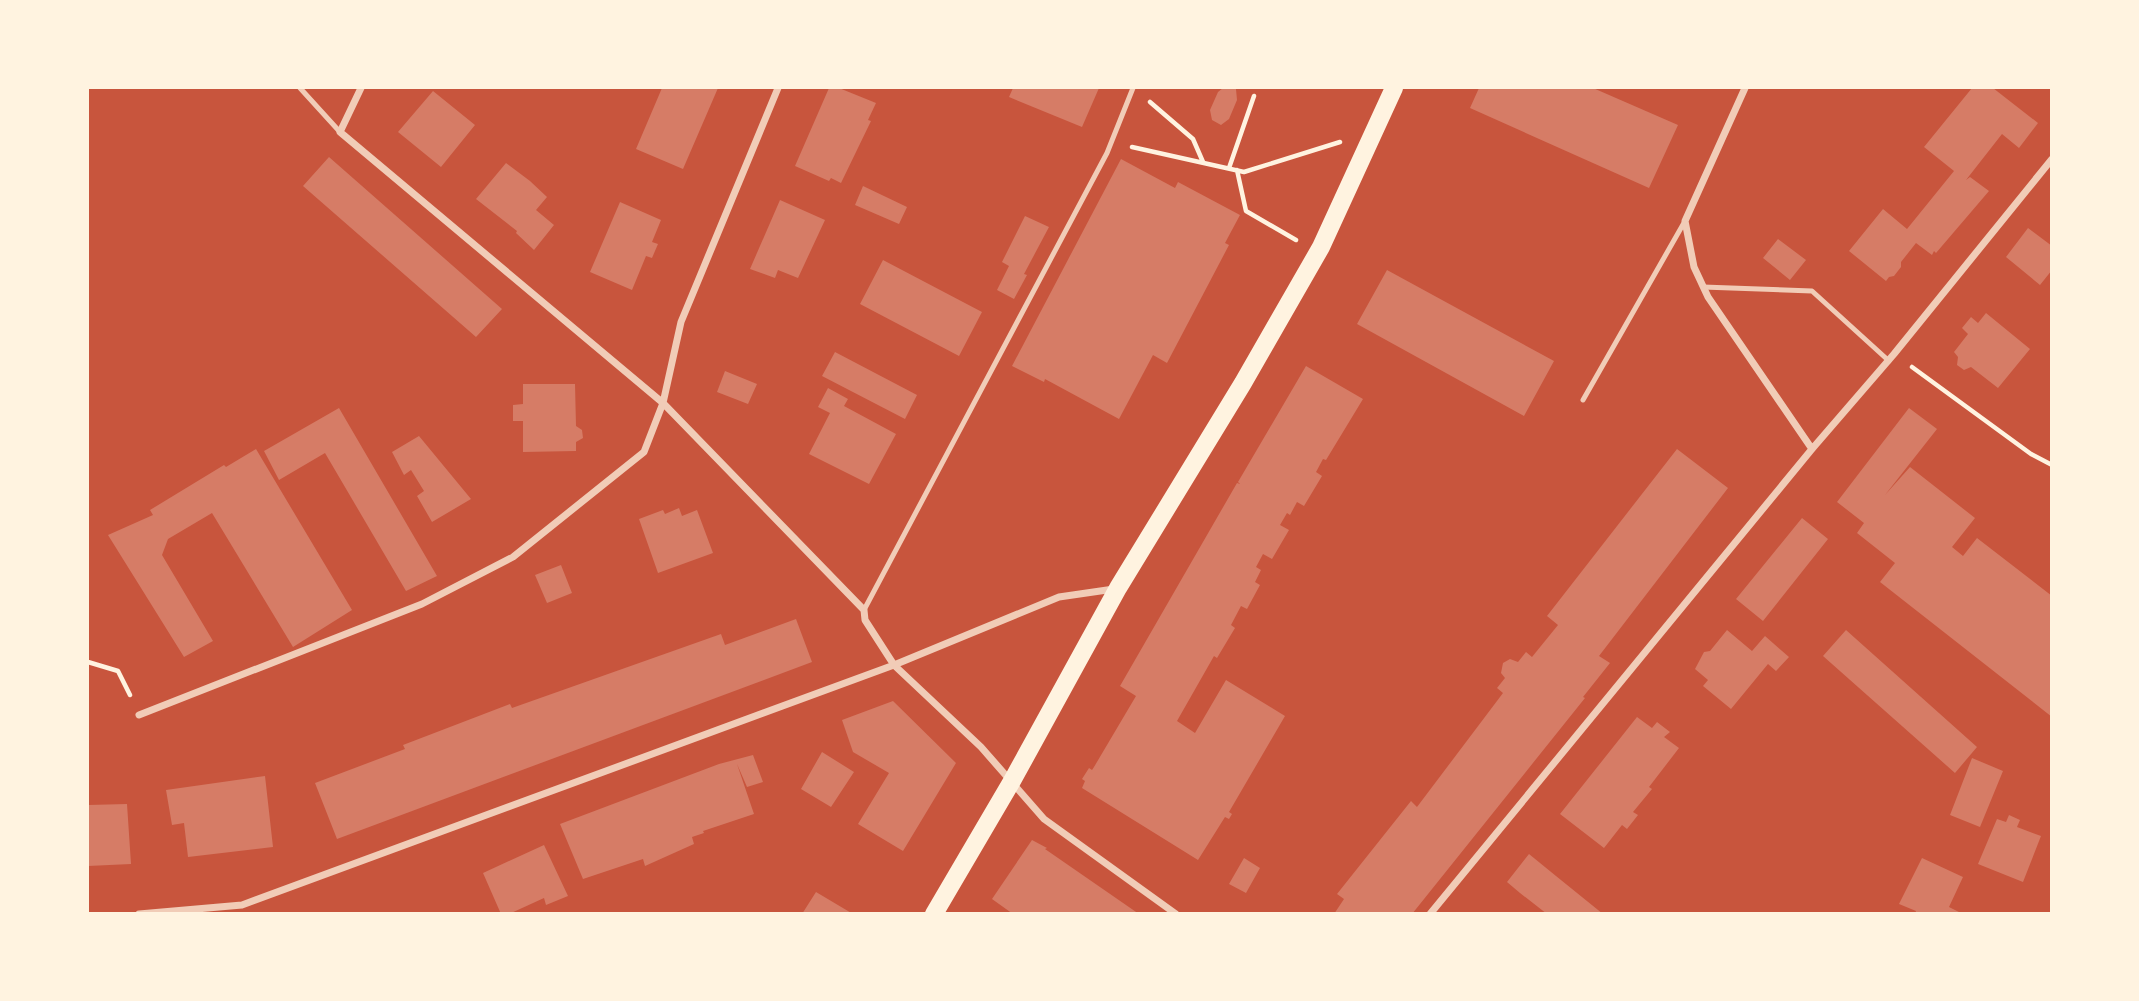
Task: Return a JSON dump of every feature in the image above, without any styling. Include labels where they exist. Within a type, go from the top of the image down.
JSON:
[{"type":"main road","points":[[934,914],[1012,781],[1118,588],[1243,383],[1318,252],[1394,88]]},
{"type":"street","points":[[361,88],[340,132],[663,403],[864,610],[865,620],[894,665],[981,747],[1044,819],[1176,914]]},
{"type":"street","points":[[139,715],[422,604],[513,557],[643,452],[663,403],[681,322],[778,88]]},
{"type":"street","points":[[1745,88],[1685,221],[1694,267],[1703,287],[1812,449]]},
{"type":"street","points":[[1430,914],[1812,449],[1895,354],[2052,159]]},
{"type":"street","points":[[138,914],[242,905],[894,665],[1059,597],[1118,588]]},
{"type":"lane","points":[[300,88],[340,132]]},
{"type":"lane","points":[[864,610],[1111,143],[1133,88]]},
{"type":"lane","points":[[1583,400],[1685,221]]},
{"type":"lane","points":[[1703,287],[1812,291],[1888,361]]},
{"type":"path","points":[[1133,88],[1194,139],[1203,162]]},
{"type":"path","points":[[1229,168],[1254,96]]},
{"type":"path","points":[[1111,143],[1244,172],[1375,131]]},
{"type":"path","points":[[1237,170],[1246,211],[1318,252]]},
{"type":"path","points":[[1895,354],[2031,454],[2052,466]]},
{"type":"path","points":[[88,662],[118,671],[139,715]]},
{"type":"building","points":[[662,88],[718,88],[683,169],[636,149]]},
{"type":"building","points":[[829,88],[839,88],[876,103],[868,120],[871,121],[841,183],[831,178],[829,181],[795,166]]},
{"type":"building","points":[[1013,88],[1099,88],[1082,127],[1009,97]]},
{"type":"building","points":[[1223,88],[1236,89],[1237,100],[1229,119],[1221,125],[1212,120],[1210,110],[1218,92]]},
{"type":"building","points":[[1479,88],[1593,88],[1678,125],[1649,188],[1470,108]]},
{"type":"building","points":[[1972,88],[1993,88],[2038,123],[2019,148],[2002,134],[1966,180],[1970,177],[1989,191],[1936,253],[1934,251],[1932,255],[1916,243],[1894,276],[1886,281],[1849,251],[1883,209],[1907,229],[1954,171],[1924,147]]},
{"type":"building","points":[[433,91],[475,125],[441,167],[398,132]]},
{"type":"building","points":[[329,157],[502,309],[476,337],[303,186]]},
{"type":"building","points":[[1121,159],[1175,188],[1178,182],[1240,215],[1225,243],[1229,245],[1167,363],[1153,355],[1119,419],[1045,379],[1044,382],[1012,366]]},
{"type":"building","points":[[506,163],[547,197],[536,210],[554,225],[534,250],[517,231],[476,199]]},
{"type":"building","points":[[863,186],[907,207],[899,224],[855,205]]},
{"type":"building","points":[[780,200],[825,220],[798,278],[778,270],[775,278],[750,269]]},
{"type":"building","points":[[620,202],[661,220],[652,242],[658,244],[652,258],[646,256],[632,290],[590,272]]},
{"type":"building","points":[[1025,216],[1049,227],[1014,299],[997,290],[1009,266],[1002,262]]},
{"type":"building","points":[[2028,228],[2052,246],[2052,270],[2040,285],[2006,257]]},
{"type":"building","points":[[1778,239],[1806,260],[1790,280],[1763,258]]},
{"type":"building","points":[[883,260],[982,312],[959,356],[860,304]]},
{"type":"building","points":[[1387,270],[1554,361],[1524,416],[1357,324]]},
{"type":"building","points":[[1986,313],[2030,349],[1998,388],[1971,367],[1964,370],[1957,365],[1958,357],[1954,352],[1968,334],[1962,328],[1971,317],[1978,323]]},
{"type":"building","points":[[835,352],[917,395],[905,419],[822,376]]},
{"type":"building","points":[[1306,366],[1363,399],[1326,460],[1323,459],[1316,472],[1322,476],[1304,506],[1297,502],[1280,525],[1289,530],[1272,559],[1263,554],[1256,567],[1261,570],[1255,582],[1260,585],[1247,609],[1241,606],[1231,625],[1235,628],[1217,658],[1214,656],[1177,721],[1195,733],[1226,680],[1285,716],[1229,812],[1232,814],[1229,819],[1225,817],[1198,860],[1082,788],[1085,781],[1082,779],[1089,768],[1092,770],[1094,767],[1136,696],[1120,686],[1237,483],[1240,484],[1238,482]]},
{"type":"building","points":[[725,371],[757,384],[748,404],[717,392]]},
{"type":"building","points":[[523,384],[575,384],[576,426],[582,430],[583,438],[576,442],[576,451],[523,452],[523,421],[513,421],[513,405],[523,404]]},
{"type":"building","points":[[828,388],[848,399],[844,406],[896,434],[869,484],[809,454],[830,413],[818,407]]},
{"type":"building","points":[[339,408],[437,576],[406,591],[325,453],[279,480],[264,451]]},
{"type":"building","points":[[1909,408],[1937,429],[1885,495],[1910,467],[1975,518],[1952,547],[1963,556],[1977,538],[2052,596],[2052,717],[1880,582],[1895,563],[1857,533],[1864,523],[1837,502]]},
{"type":"building","points":[[419,436],[471,499],[432,522],[417,496],[424,491],[411,470],[404,475],[392,452]]},
{"type":"building","points":[[256,449],[352,610],[293,647],[212,513],[168,539],[162,555],[213,641],[184,657],[108,535],[153,515],[150,510]]},
{"type":"building","points":[[1677,449],[1728,488],[1599,656],[1610,663],[1583,697],[1585,698],[1412,914],[1334,914],[1344,899],[1337,894],[1411,801],[1417,807],[1503,693],[1497,688],[1505,678],[1501,673],[1503,663],[1510,659],[1518,662],[1526,652],[1532,657],[1558,625],[1547,616]]},
{"type":"building","points":[[679,508],[682,516],[697,510],[713,553],[658,573],[639,519],[663,510],[665,514]]},
{"type":"building","points":[[1802,518],[1828,539],[1763,621],[1736,599]]},
{"type":"building","points":[[561,565],[572,593],[547,603],[535,575]]},
{"type":"building","points":[[796,619],[812,662],[337,839],[315,783],[405,749],[403,745],[510,704],[512,708],[721,634],[725,645]]},
{"type":"building","points":[[1727,630],[1752,651],[1765,636],[1789,657],[1776,671],[1768,664],[1731,709],[1703,686],[1708,680],[1695,669],[1704,652],[1710,651]]},
{"type":"building","points":[[1846,630],[1977,747],[1955,773],[1823,656]]},
{"type":"building","points":[[893,701],[956,763],[903,851],[858,824],[889,773],[853,752],[842,720]]},
{"type":"building","points":[[1637,717],[1652,728],[1657,722],[1670,732],[1664,737],[1679,748],[1633,812],[1638,815],[1627,829],[1622,825],[1604,848],[1560,814]]},
{"type":"building","points":[[822,752],[854,772],[831,807],[801,789]]},
{"type":"building","points":[[753,755],[763,782],[747,787],[737,764],[754,814],[703,831],[704,833],[692,837],[694,844],[645,866],[643,859],[583,879],[560,824],[719,764]]},
{"type":"building","points":[[1972,758],[2003,771],[1980,827],[1950,815]]},
{"type":"building","points":[[265,776],[273,847],[188,857],[184,823],[172,825],[166,790]]},
{"type":"building","points":[[127,804],[131,864],[88,866],[88,805]]},
{"type":"building","points":[[2009,815],[2020,820],[2017,827],[2041,836],[2023,882],[1978,864],[1997,819],[2006,822]]},
{"type":"building","points":[[1032,840],[1139,914],[1013,914],[992,899]]},
{"type":"building","points":[[544,845],[568,896],[546,905],[544,898],[509,914],[501,914],[483,873]]},
{"type":"building","points":[[1529,854],[1603,914],[1547,914],[1520,893],[1507,882]]},
{"type":"building","points":[[1244,858],[1260,868],[1246,893],[1229,884]]},
{"type":"building","points":[[1922,858],[1963,877],[1949,907],[1963,914],[1915,914],[1916,911],[1899,904]]},
{"type":"building","points":[[816,892],[853,914],[802,914]]}]
